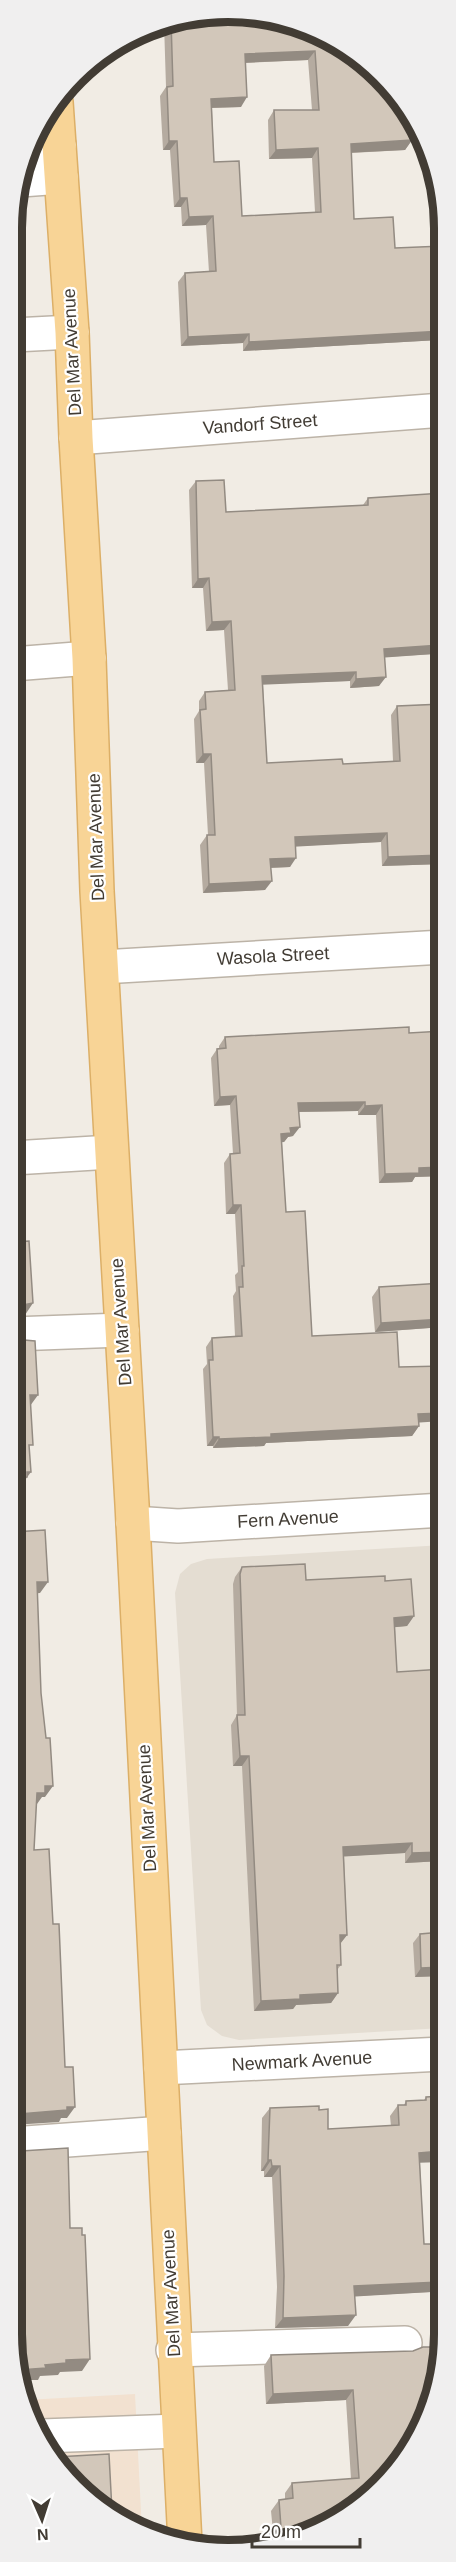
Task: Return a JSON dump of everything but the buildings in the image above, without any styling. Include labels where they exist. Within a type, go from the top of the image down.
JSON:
[{"type":"main road","name":"Del Mar Avenue","points":[[50,124],[45,146],[61,177],[72,332],[89,658],[97,891],[133,1523],[173,2350],[185,2535]]},
{"type":"street","points":[[29,179],[61,177]]},
{"type":"street","points":[[23,335],[72,332]]},
{"type":"street","name":"Vandorf Street","points":[[76,438],[433,411]]},
{"type":"street","points":[[23,663],[89,658]]},
{"type":"street","name":"Wasola Street","points":[[102,967],[433,948]]},
{"type":"street","points":[[23,1157],[111,1152]]},
{"type":"street","points":[[22,1334],[122,1330]]},
{"type":"street","name":"Fern Avenue","points":[[133,1523],[187,1526],[433,1511]]},
{"type":"street","name":"Newmark Avenue","points":[[161,2068],[433,2054]]},
{"type":"street","points":[[22,2143],[164,2133]]},
{"type":"street","points":[[173,2350],[405,2343]]},
{"type":"street","points":[[50,2436],[178,2431]]},
{"type":"shaded area","points":[[433,1546],[433,2029],[239,2040],[222,2036],[207,2025],[201,2010],[175,1593],[180,1574],[191,1564],[207,1559]]},
{"type":"shaded area","points":[[135,2394],[141,2520],[114,2505],[93,2489],[73,2469],[57,2448],[33,2400]]}]
